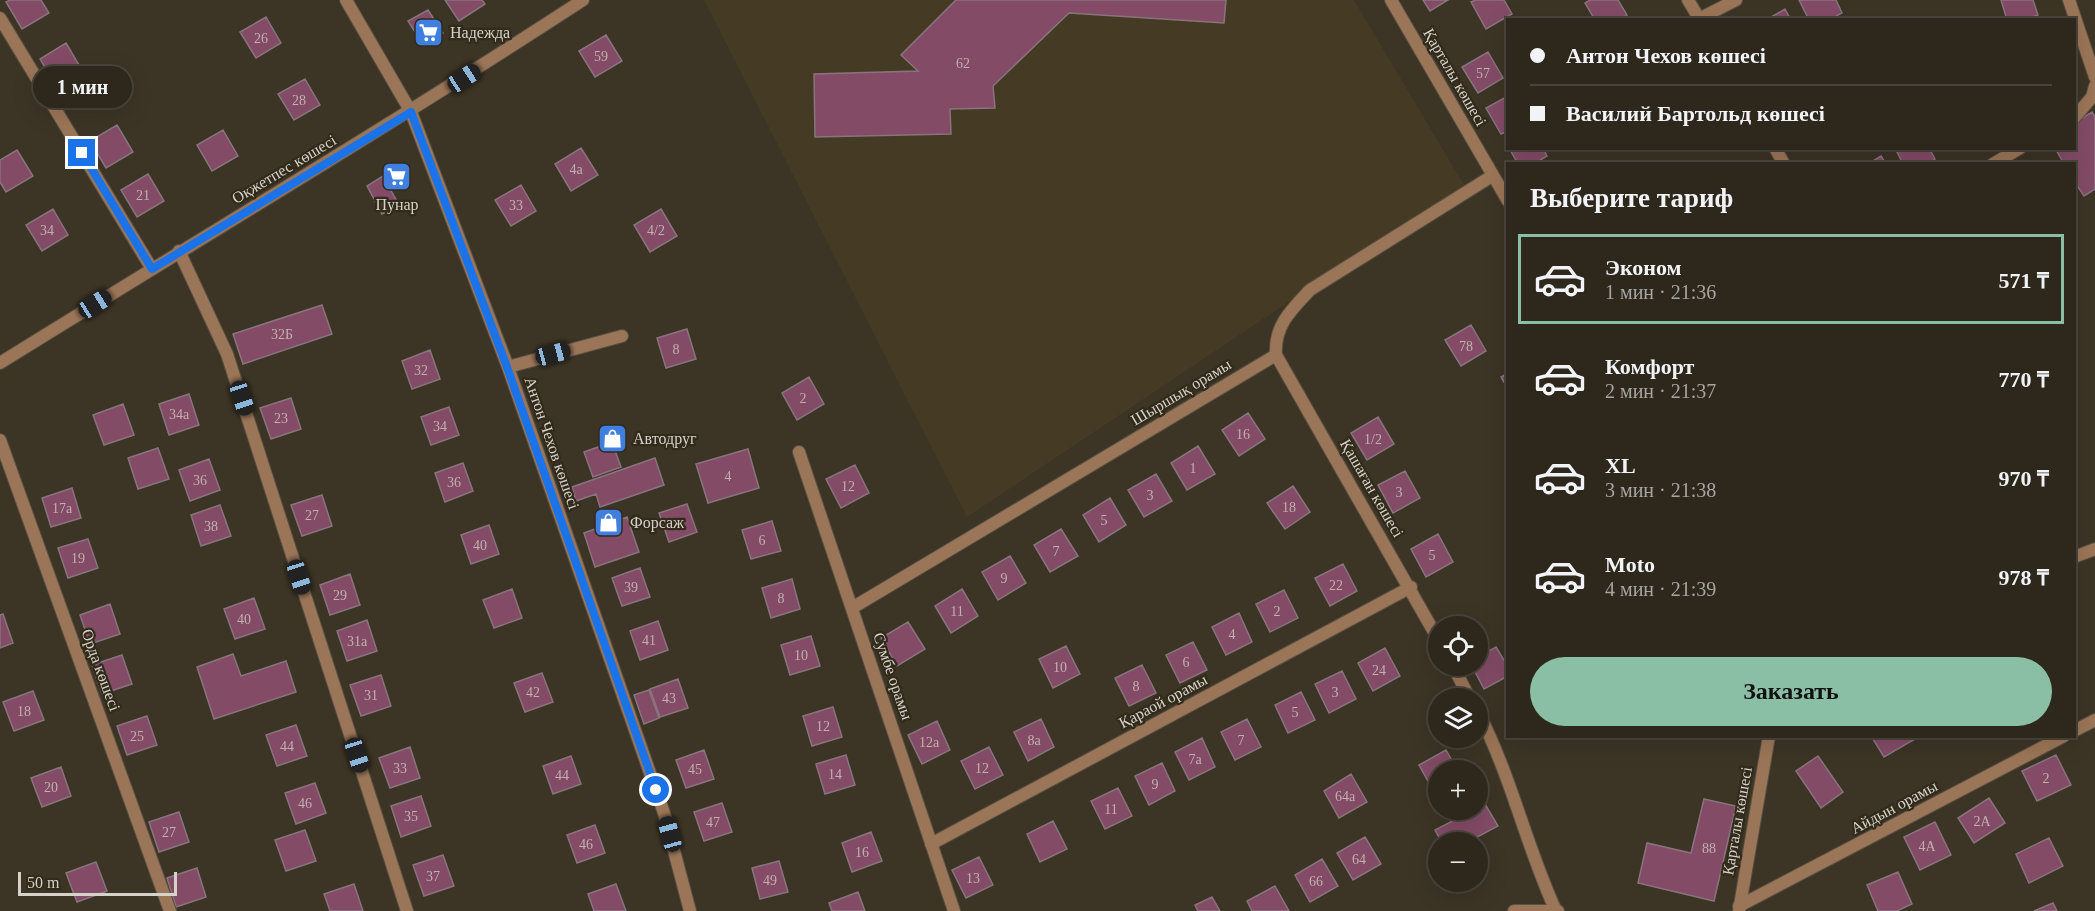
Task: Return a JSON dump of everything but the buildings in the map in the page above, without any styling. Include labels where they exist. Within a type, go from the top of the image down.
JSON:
[{"type":"street","name":"Антон Чехов көшесі","points":[[346,0],[411,112],[507,367],[664,813],[690,911]]},
{"type":"street","name":"Оқжетпес көшесі","points":[[0,363],[179,251],[411,112],[583,0]]},
{"type":"street","name":"Қарталы көшесі","points":[[1391,0],[1506,198]]},
{"type":"street","points":[[1688,0],[1699,18]]},
{"type":"street","points":[[1702,18],[1736,0]]},
{"type":"street","points":[[2068,0],[2074,18]]},
{"type":"street","points":[[0,18],[152,269]]},
{"type":"street","points":[[2076,23],[2095,76]]},
{"type":"street","points":[[2077,116],[2092,97],[2095,86]]},
{"type":"street","points":[[1996,162],[2017,150]]},
{"type":"street","points":[[1276,355],[1275,339],[1285,316],[1310,290],[1492,176]]},
{"type":"street","points":[[179,251],[227,354],[407,911]]},
{"type":"street","points":[[507,367],[622,336]]},
{"type":"street","name":"Қашаған көшесі","points":[[1276,355],[1428,620]]},
{"type":"street","name":"Шыршық орамы","points":[[852,608],[1276,355]]},
{"type":"street","name":"Орда көшесі","points":[[0,440],[170,911]]},
{"type":"street","name":"Сумбе орамы","points":[[799,453],[954,911]]},
{"type":"street","points":[[2076,556],[2095,549]]},
{"type":"street","name":"Қараой орамы","points":[[931,844],[1411,587]]},
{"type":"street","points":[[2076,730],[2095,720]]},
{"type":"street","points":[[1488,737],[1522,822],[1537,870],[1557,911],[1515,911]]},
{"type":"street","name":"Қарталы көшесі","points":[[1739,908],[1768,738]]},
{"type":"street","name":"Айдын орамы","points":[[1739,908],[2060,738]]},
{"type":"shaded area","points":[[704,0],[1354,0],[1464,185],[967,517]]},
{"type":"place","name":"Надежда","points":[[429,32]]},
{"type":"place","name":"Пунар","points":[[397,176]]},
{"type":"place","name":"Автодруг","points":[[612,438]]},
{"type":"place","name":"Форсаж","points":[[609,522]]},
{"type":"route","points":[[82,153],[152,269],[411,112],[507,367],[656,790]]}]
